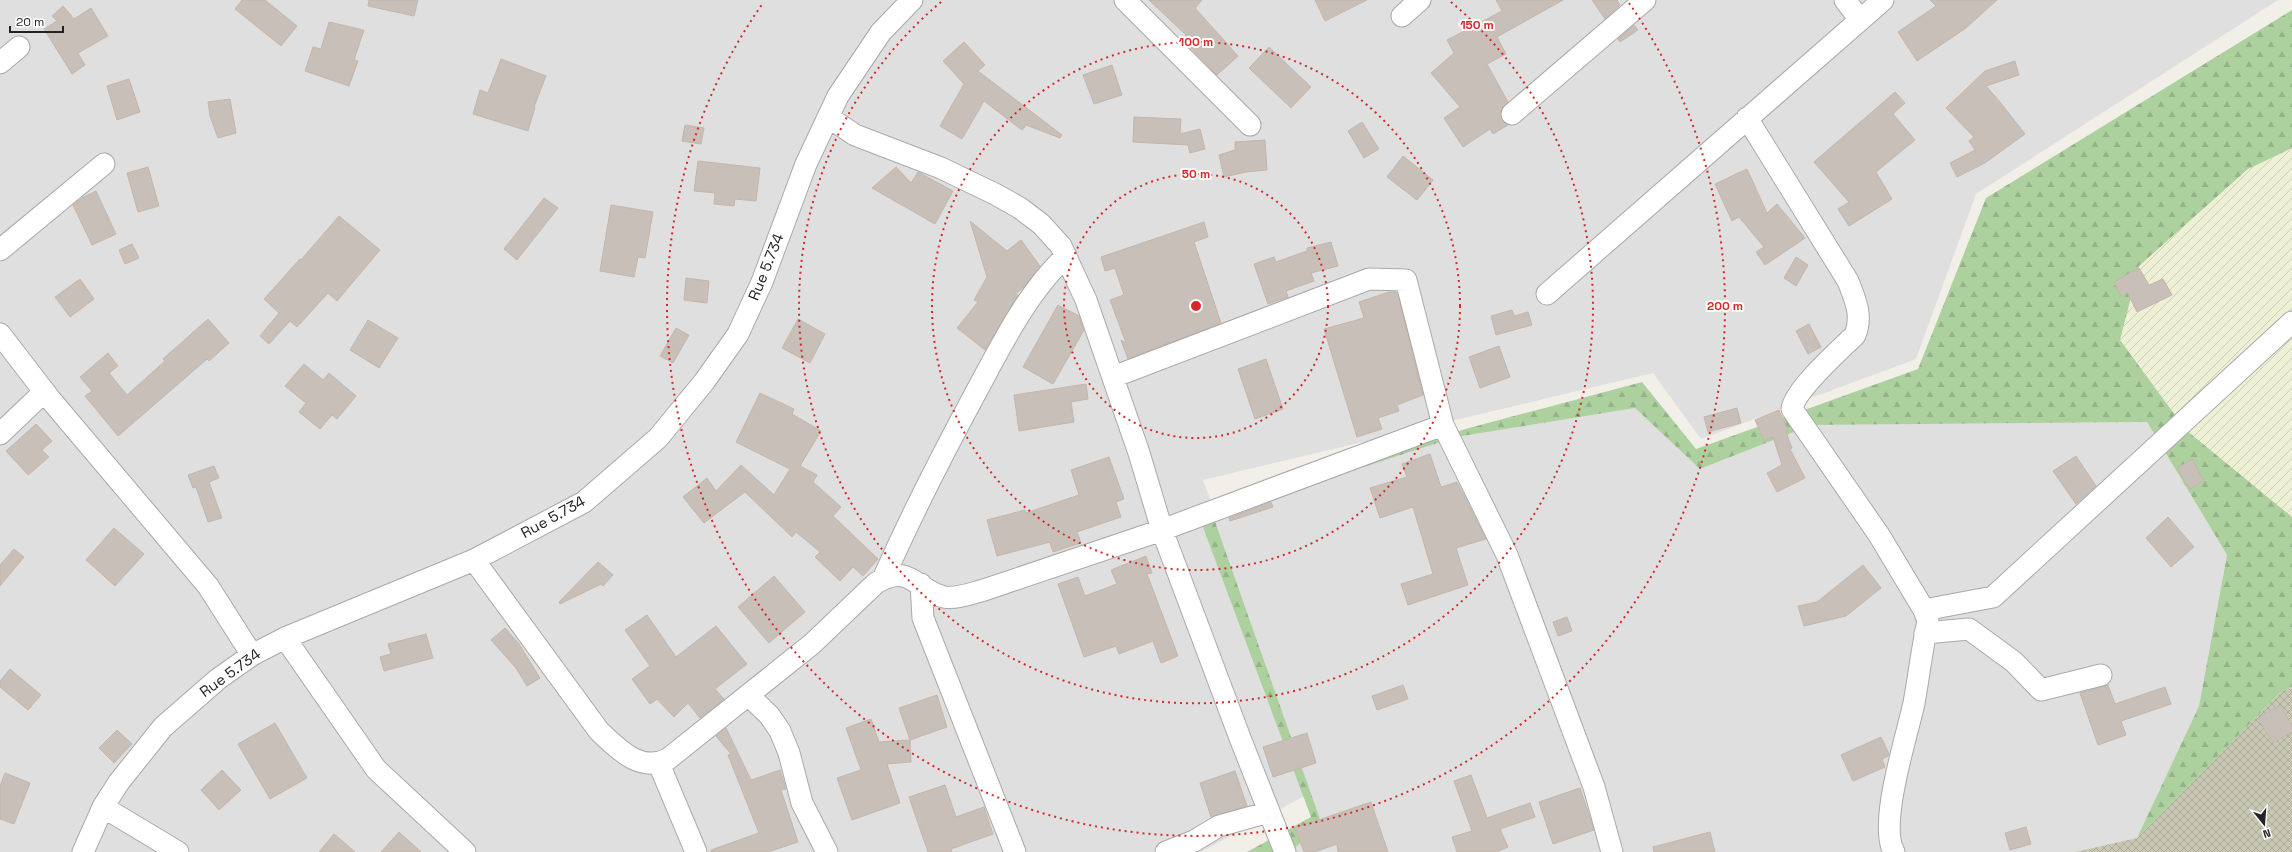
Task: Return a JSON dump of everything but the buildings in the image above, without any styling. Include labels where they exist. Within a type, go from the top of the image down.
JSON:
[{"type":"street","name":"Rue 5.734","points":[[83,852],[103,807],[118,782],[163,727],[218,679],[252,654],[286,638],[474,560],[584,502],[658,438],[704,382],[738,334],[762,282],[806,164],[838,96],[881,32],[912,0]]},
{"type":"street","points":[[1125,0],[1250,125]]},
{"type":"street","points":[[1402,16],[1420,0]]},
{"type":"street","points":[[1512,114],[1644,0]]},
{"type":"street","points":[[1845,0],[1860,20]]},
{"type":"street","points":[[1547,294],[1883,0]]},
{"type":"street","points":[[0,63],[19,46]]},
{"type":"street","points":[[828,117],[854,135],[941,168],[1020,208],[1040,224],[1061,246],[1086,300],[1139,453],[1162,530],[1285,852]]},
{"type":"street","points":[[1748,118],[1848,282],[1857,304],[1858,328],[1855,334],[1794,400],[1792,409],[1879,535],[1924,610],[1928,621],[1914,702],[1892,799],[1889,831],[1890,845],[1894,852]]},
{"type":"street","points":[[0,250],[104,164]]},
{"type":"street","points":[[883,579],[954,432],[1007,335],[1043,282],[1066,256]]},
{"type":"street","points":[[1113,377],[1369,279],[1406,280],[1442,425],[1507,555],[1594,787],[1609,851]]},
{"type":"street","points":[[1924,610],[1993,597],[2292,322]]},
{"type":"street","points":[[0,334],[44,392],[208,586],[252,654]]},
{"type":"street","points":[[0,434],[44,392]]},
{"type":"street","points":[[474,560],[599,731],[619,750],[638,761],[659,764],[668,759],[812,644],[876,583],[883,579],[902,576],[911,578],[933,593],[944,597],[957,597],[1162,530],[1442,425]]},
{"type":"street","points":[[921,584],[924,618],[1015,852]]},
{"type":"street","points":[[1925,633],[1969,629],[2014,662],[2041,690],[2101,675]]},
{"type":"street","points":[[286,638],[376,769],[465,852]]},
{"type":"street","points":[[748,695],[769,715],[780,731],[789,753],[802,803],[827,852]]},
{"type":"street","points":[[659,764],[696,852]]},
{"type":"street","points":[[103,807],[178,852]]},
{"type":"street","points":[[1166,852],[1194,841],[1218,826],[1269,812]]},
{"type":"shaded area","points":[[0,0],[2278,0],[1976,194],[1916,359],[1701,439],[1653,373],[1203,480],[1216,515],[1456,437],[1635,408],[1700,469],[1812,425],[2147,422],[2227,555],[2199,706],[2137,838],[2075,852],[1291,852],[1320,822],[1310,793],[1201,852],[0,852]]},
{"type":"shaded area","points":[[2292,148],[2292,517],[2186,430],[2120,340],[2139,266],[2248,169]]},
{"type":"shaded area","points":[[2292,687],[2292,852],[2075,852],[2137,838],[2281,692]]},
{"type":"green space","points":[[2292,10],[2292,148],[2248,169],[2139,266],[2120,340],[2186,430],[2292,517],[2292,687],[2281,692],[2137,838],[2199,706],[2227,555],[2147,422],[1812,425],[1700,469],[1635,408],[1456,437],[1213,516],[1321,822],[1291,852],[1247,852],[1311,817],[1197,511],[1469,428],[1642,382],[1696,449],[1918,369],[1986,198]]}]
